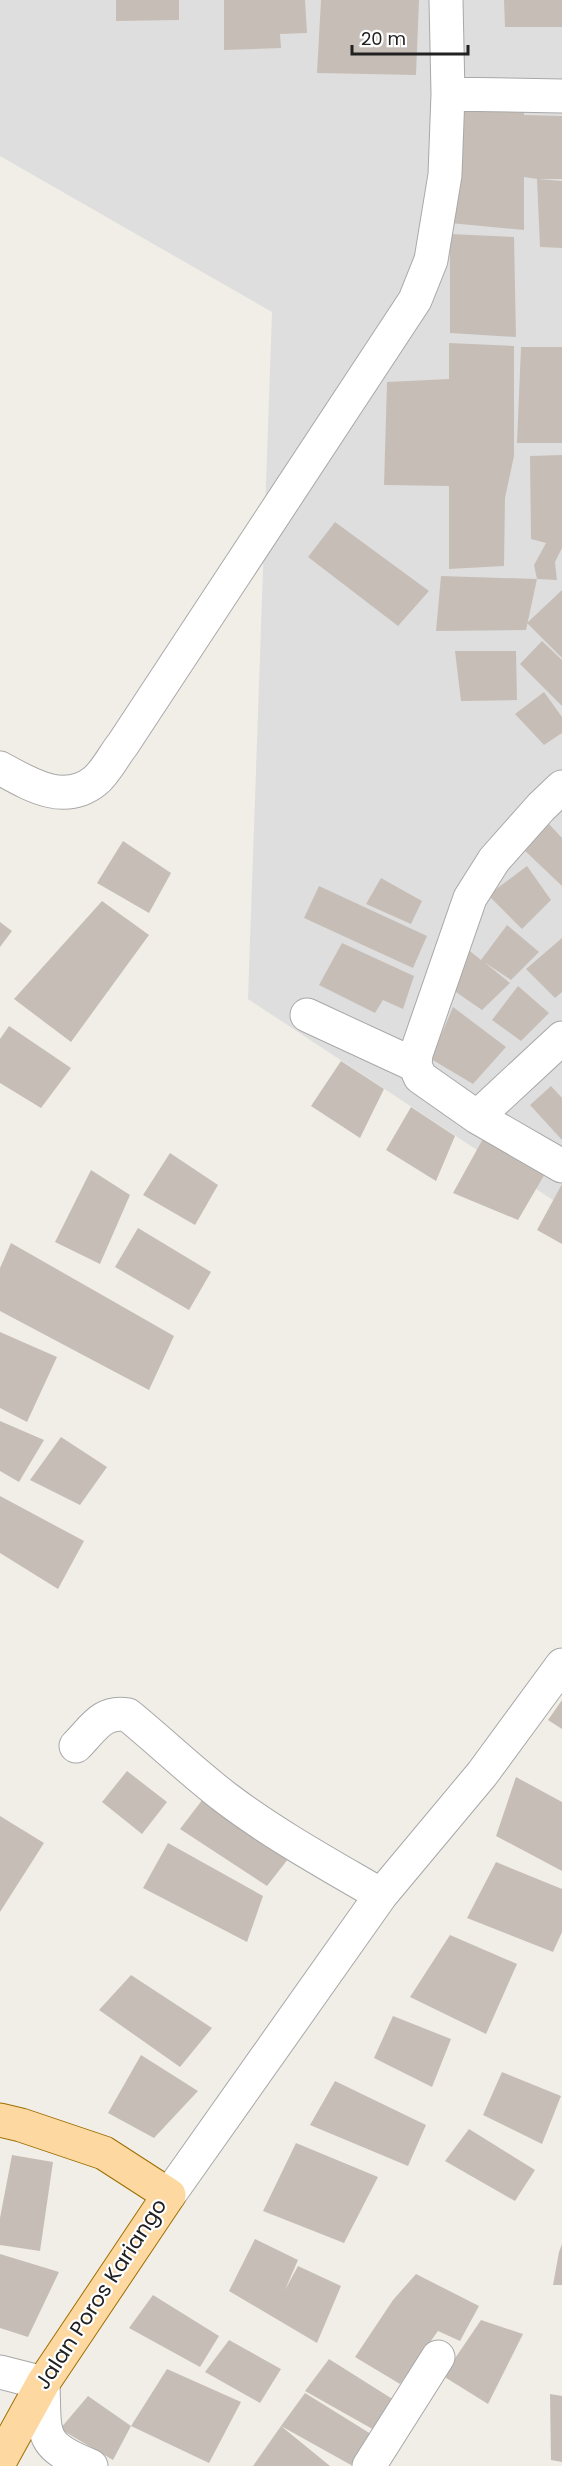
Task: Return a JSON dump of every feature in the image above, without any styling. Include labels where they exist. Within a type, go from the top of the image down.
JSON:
[{"type":"main road","name":"Jalan Poros Kariango","points":[[0,2120],[104,2153],[169,2195],[43,2383],[0,2461]]},
{"type":"street","points":[[0,768],[38,788],[61,793],[79,791],[96,780],[123,744],[415,300],[431,260],[445,175],[448,94],[446,0]]},
{"type":"street","points":[[448,94],[562,96]]},
{"type":"street","points":[[562,788],[541,807],[494,860],[470,898],[416,1054],[415,1065],[420,1077],[477,1117],[562,1166]]},
{"type":"street","points":[[307,1015],[415,1065]]},
{"type":"street","points":[[477,1117],[562,1038]]},
{"type":"street","points":[[169,2195],[381,1895],[482,1774],[562,1665]]},
{"type":"street","points":[[76,1746],[108,1715],[117,1713],[128,1715],[227,1799],[297,1847],[381,1895]]},
{"type":"street","points":[[369,2466],[438,2357]]},
{"type":"street","points":[[0,2372],[43,2383],[45,2431],[52,2444],[64,2455],[91,2466]]},
{"type":"shaded area","points":[[0,0],[562,0],[562,1206],[248,999],[272,312],[0,156]]},
{"type":"building","points":[[116,0],[179,0],[179,20],[116,21]]},
{"type":"building","points":[[224,0],[305,0],[307,33],[280,34],[281,48],[224,50]]},
{"type":"building","points":[[321,0],[419,0],[416,75],[317,73]]},
{"type":"building","points":[[504,0],[562,0],[562,27],[505,27]]},
{"type":"building","points":[[524,109],[524,115],[562,116],[562,179],[538,179],[562,181],[562,248],[540,247],[537,179],[524,177],[524,230],[450,223],[454,110]]},
{"type":"building","points":[[450,234],[514,237],[516,337],[450,333]]},
{"type":"building","points":[[449,343],[514,346],[514,456],[505,498],[504,566],[449,569],[449,486],[384,485],[387,382],[449,379]]},
{"type":"building","points":[[521,347],[562,347],[562,443],[517,443]]},
{"type":"building","points":[[562,455],[562,548],[555,562],[557,580],[537,579],[534,565],[546,543],[531,539],[530,456]]},
{"type":"building","points":[[335,522],[429,591],[398,626],[308,557]]},
{"type":"building","points":[[441,576],[537,579],[526,630],[436,631]]},
{"type":"building","points":[[562,590],[562,658],[527,623]]},
{"type":"building","points":[[542,641],[562,660],[562,706],[520,664]]},
{"type":"building","points":[[455,651],[516,651],[517,700],[461,701]]},
{"type":"building","points":[[544,692],[562,717],[562,733],[544,745],[515,714]]},
{"type":"building","points":[[549,824],[562,838],[562,886],[522,848]]},
{"type":"building","points":[[123,841],[171,873],[149,913],[97,883]]},
{"type":"building","points":[[527,866],[551,900],[522,929],[488,895]]},
{"type":"building","points":[[381,878],[422,901],[411,924],[366,904]]},
{"type":"building","points":[[319,886],[427,936],[413,968],[304,918]]},
{"type":"building","points":[[102,901],[149,935],[71,1042],[14,999]]},
{"type":"building","points":[[0,922],[12,931],[0,947]]},
{"type":"building","points":[[507,925],[539,952],[511,980],[484,962],[510,983],[482,1010],[453,990],[465,947],[481,960]]},
{"type":"building","points":[[562,938],[562,992],[555,998],[526,969]]},
{"type":"building","points":[[342,943],[414,976],[403,1009],[383,1000],[375,1013],[319,985]]},
{"type":"building","points":[[518,986],[549,1013],[521,1041],[492,1020]]},
{"type":"building","points":[[453,1007],[506,1047],[473,1084],[431,1059]]},
{"type":"building","points":[[9,1026],[71,1068],[41,1108],[0,1083],[0,1039]]},
{"type":"building","points":[[341,1061],[384,1089],[360,1138],[311,1106]]},
{"type":"building","points":[[551,1086],[562,1098],[562,1140],[530,1105]]},
{"type":"building","points":[[411,1107],[455,1136],[436,1181],[386,1150]]},
{"type":"building","points":[[485,1135],[546,1172],[518,1220],[453,1193]]},
{"type":"building","points":[[170,1153],[218,1185],[195,1225],[143,1195]]},
{"type":"building","points":[[91,1170],[130,1195],[100,1264],[55,1242]]},
{"type":"building","points":[[562,1184],[562,1244],[537,1230]]},
{"type":"building","points":[[138,1228],[211,1272],[189,1310],[115,1267]]},
{"type":"building","points":[[11,1243],[174,1336],[149,1390],[0,1311],[0,1268]]},
{"type":"building","points":[[0,1332],[57,1357],[27,1422],[0,1408]]},
{"type":"building","points":[[0,1421],[44,1440],[19,1482],[0,1471]]},
{"type":"building","points":[[61,1437],[107,1467],[80,1505],[30,1480]]},
{"type":"building","points":[[0,1496],[84,1541],[58,1589],[0,1553]]},
{"type":"building","points":[[562,1700],[562,1729],[548,1720]]},
{"type":"building","points":[[127,1771],[167,1802],[142,1834],[102,1802]]},
{"type":"building","points":[[516,1777],[562,1802],[562,1871],[496,1836]]},
{"type":"building","points":[[209,1791],[292,1854],[267,1886],[180,1829]]},
{"type":"building","points":[[0,1816],[44,1843],[0,1912]]},
{"type":"building","points":[[168,1843],[263,1896],[247,1942],[143,1888]]},
{"type":"building","points":[[496,1862],[562,1889],[562,1932],[553,1952],[467,1918]]},
{"type":"building","points":[[450,1935],[517,1964],[486,2034],[410,1997]]},
{"type":"building","points":[[131,1975],[212,2028],[180,2067],[99,2010]]},
{"type":"building","points":[[393,2016],[451,2039],[432,2087],[374,2058]]},
{"type":"building","points":[[141,2055],[198,2091],[154,2138],[108,2113]]},
{"type":"building","points":[[502,2072],[561,2096],[542,2144],[483,2115]]},
{"type":"building","points":[[335,2081],[426,2125],[408,2166],[310,2125]]},
{"type":"building","points":[[469,2129],[535,2170],[515,2201],[445,2161]]},
{"type":"building","points":[[296,2143],[378,2177],[344,2243],[263,2211]]},
{"type":"building","points":[[12,2155],[53,2162],[40,2251],[0,2245],[0,2218]]},
{"type":"building","points":[[255,2239],[298,2260],[285,2290],[298,2266],[341,2286],[317,2343],[229,2291]]},
{"type":"building","points":[[562,2244],[562,2285],[553,2285],[559,2252]]},
{"type":"building","points":[[0,2254],[59,2272],[28,2337],[0,2328]]},
{"type":"building","points":[[416,2274],[479,2306],[460,2341],[438,2331],[400,2384],[355,2357],[393,2300]]},
{"type":"building","points":[[153,2295],[219,2336],[200,2367],[129,2328]]},
{"type":"building","points":[[481,2320],[523,2334],[488,2404],[443,2376]]},
{"type":"building","points":[[229,2340],[281,2369],[260,2403],[205,2372]]},
{"type":"building","points":[[329,2359],[394,2400],[376,2431],[305,2391]]},
{"type":"building","points":[[167,2369],[241,2402],[209,2463],[131,2426]]},
{"type":"building","points":[[305,2393],[371,2434],[351,2465],[281,2426]]},
{"type":"building","points":[[550,2394],[562,2396],[562,2462],[551,2460]]},
{"type":"building","points":[[88,2396],[131,2426],[113,2460],[60,2429]]},
{"type":"building","points":[[281,2426],[330,2466],[253,2466]]}]
